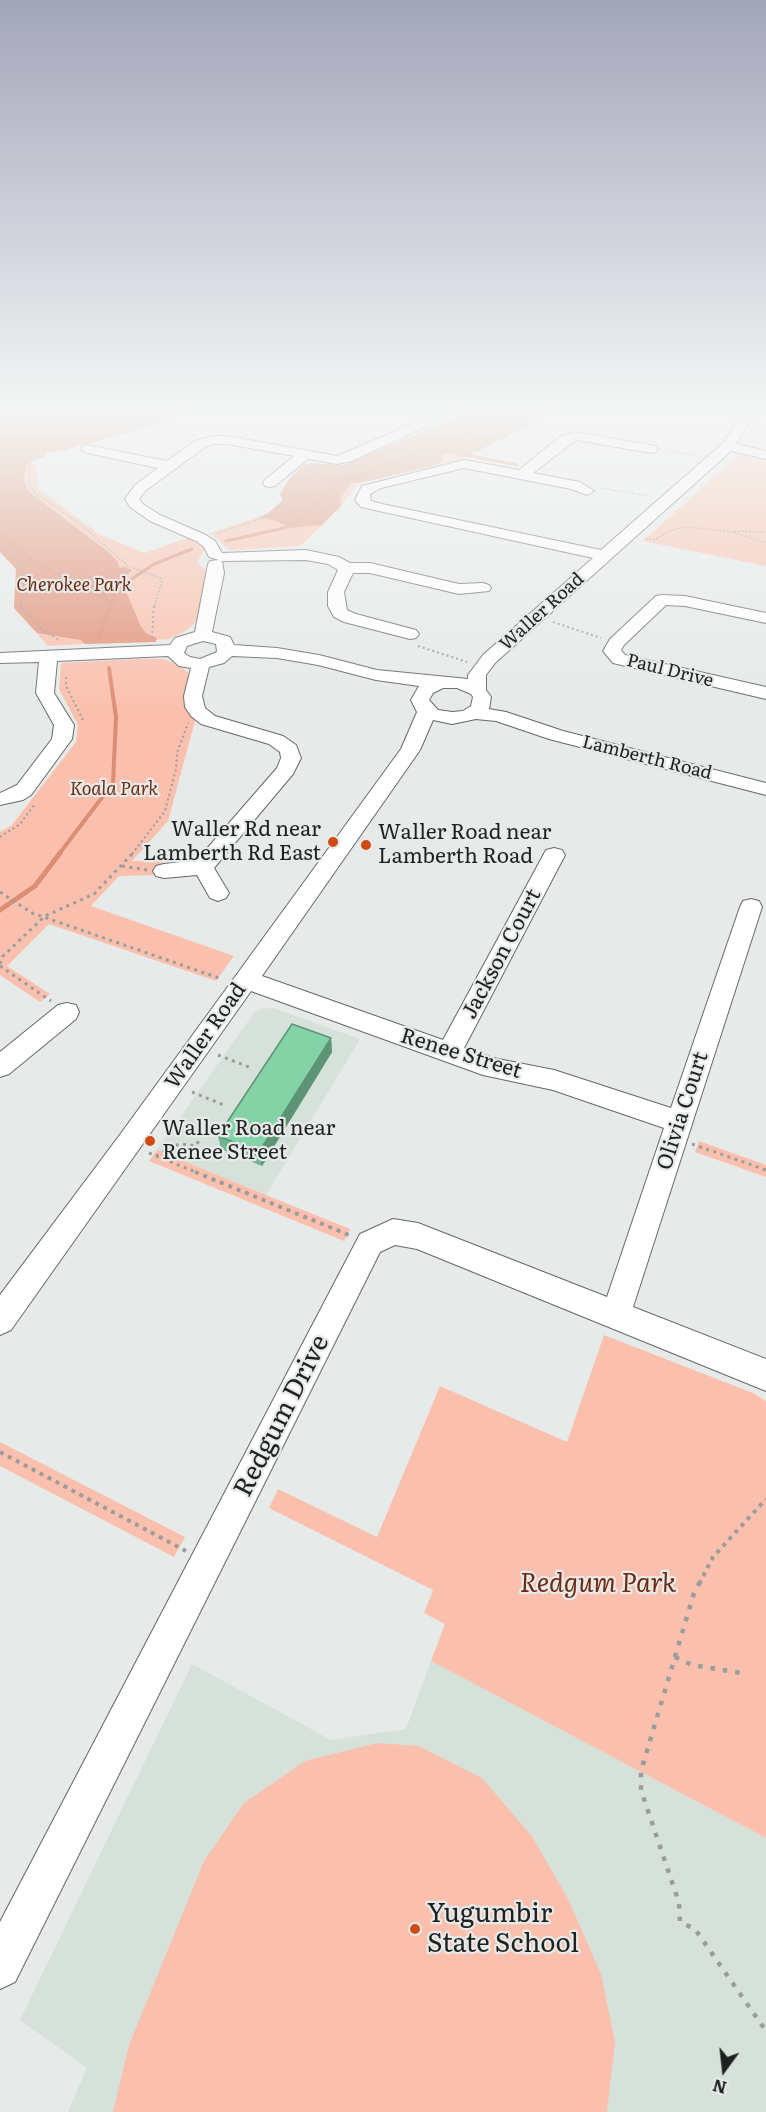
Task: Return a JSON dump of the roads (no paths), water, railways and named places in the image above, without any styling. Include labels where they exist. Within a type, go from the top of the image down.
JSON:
[{"type":"street","points":[[146,513],[201,538],[210,544],[219,558],[203,635]]},
{"type":"street","points":[[402,513],[585,550],[605,557]]},
{"type":"street","name":"Waller Road","points":[[478,700],[477,675],[489,660],[654,513]]},
{"type":"street","points":[[219,558],[306,555],[333,560],[347,568],[370,568],[464,595],[483,588]]},
{"type":"street","points":[[347,568],[336,592],[336,606],[340,613],[412,640],[432,629]]},
{"type":"street","name":"Paul Drive","points":[[766,618],[667,599],[658,602],[616,643],[612,651],[619,659],[628,662],[766,693]]},
{"type":"street","points":[[0,658],[175,650],[181,642],[203,635],[224,641],[227,650]]},
{"type":"street","points":[[175,650],[179,659],[201,664],[218,659],[227,650],[277,653],[320,660],[376,675],[461,683],[478,700],[452,718],[423,706],[376,675]]},
{"type":"street","points":[[0,799],[16,795],[24,790],[62,739],[64,725],[45,693],[48,657]]},
{"type":"street","name":"Waller Road","points":[[410,750],[423,706],[424,690],[489,660]]},
{"type":"street","points":[[164,871],[203,867],[286,770],[291,758],[288,749],[276,740],[208,720],[198,712],[194,707],[193,696],[201,664]]},
{"type":"street","name":"Lamberth Road","points":[[478,700],[499,716],[556,735],[766,789]]},
{"type":"street","name":"Waller Road","points":[[2,1314],[234,979],[410,750],[452,718]]},
{"type":"street","name":"Jackson Court","points":[[449,1053],[555,855]]},
{"type":"street","points":[[203,867],[218,892]]},
{"type":"street","name":"Olivia Court","points":[[616,1314],[751,907]]},
{"type":"street","name":"Renee Street","points":[[234,979],[492,1068],[554,1080],[676,1130]]},
{"type":"street","points":[[0,1067],[67,1012]]},
{"type":"street","name":"Redgum Drive","points":[[0,1967],[370,1243],[393,1232],[418,1236],[616,1314]]},
{"type":"street","points":[[616,1314],[766,1376]]},
{"type":"waterway","points":[[226,541],[284,528],[300,522],[309,513]]},
{"type":"waterway","points":[[0,533],[35,563],[112,602]]},
{"type":"waterway","points":[[112,602],[117,589],[154,564],[192,549]]},
{"type":"waterway","points":[[110,607],[112,602]]},
{"type":"waterway","points":[[98,638],[111,605]]},
{"type":"waterway","points":[[59,854],[113,783],[116,717],[109,668]]},
{"type":"waterway","points":[[0,910],[35,886],[60,853]]},
{"type":"place","name":"Waller Rd near Lamberth Rd East","points":[[333,842]]},
{"type":"place","name":"Waller Road near Lamberth Road","points":[[366,845]]},
{"type":"place","name":"Waller Road near Renee Street","points":[[150,1141]]},
{"type":"place","name":"Yugumbir State School","points":[[415,1929]]},
{"type":"park label","name":"Cherokee Park","points":[[74,586]]},
{"type":"park label","name":"Koala Park","points":[[114,790]]},
{"type":"park label","name":"Redgum Park","points":[[598,1584]]}]
